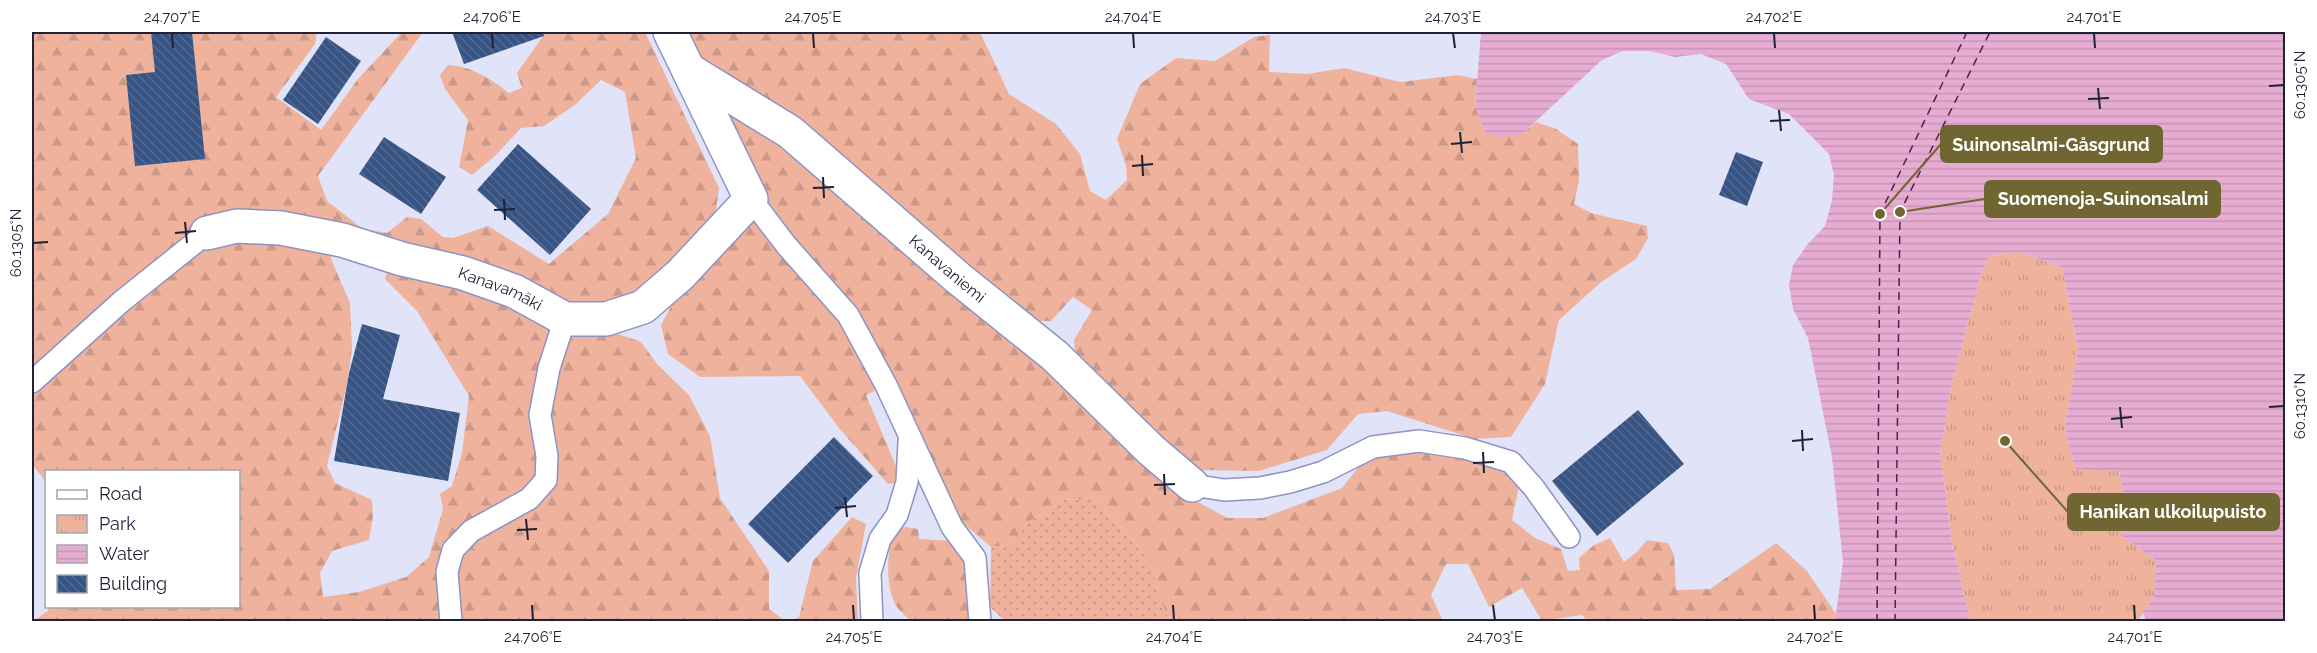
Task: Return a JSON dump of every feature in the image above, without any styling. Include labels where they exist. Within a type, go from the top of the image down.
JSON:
[{"type":"street","points":[[670,32],[751,199]]},
{"type":"street","name":"Kanavaniemi","points":[[689,70],[790,132],[958,278],[1055,356],[1151,450],[1192,485]]},
{"type":"street","name":"Kanavamäki","points":[[207,233],[237,226],[270,227],[342,240],[402,259],[463,273],[514,291],[565,319],[606,319],[644,307],[680,275],[751,199]]},
{"type":"lane","points":[[751,199],[786,245],[848,315],[886,385],[952,527],[975,558],[980,621]]},
{"type":"lane","points":[[32,382],[122,301],[207,233]]},
{"type":"lane","points":[[451,621],[447,572],[453,550],[471,531],[529,499],[546,480],[547,456],[540,415],[549,368],[565,319]]},
{"type":"lane","points":[[873,621],[870,573],[880,539],[897,515],[907,482],[909,438]]},
{"type":"lane","points":[[1192,485],[1224,490],[1260,488],[1323,472],[1373,447],[1419,441],[1465,448],[1511,462],[1534,488],[1569,537]]},
{"type":"green space","points":[[32,32],[317,32],[315,44],[276,97],[321,130],[358,79],[402,32],[423,32],[318,176],[327,201],[363,229],[387,233],[407,217],[421,219],[443,237],[453,238],[488,226],[549,264],[608,214],[636,158],[625,92],[601,80],[575,105],[544,126],[521,128],[495,156],[472,175],[459,167],[468,120],[445,89],[440,75],[448,65],[465,68],[488,78],[509,93],[522,88],[517,73],[546,32],[645,32],[719,188],[714,224],[613,332],[641,342],[658,365],[689,395],[710,436],[720,498],[769,571],[769,609],[785,621],[32,622],[49,610],[48,608],[240,608],[240,470],[45,470],[45,481],[32,464]],"holes":[[[333,247],[390,261],[385,279],[417,311],[469,396],[462,453],[452,486],[440,494],[443,509],[429,557],[406,577],[359,592],[323,597],[320,573],[332,551],[369,540],[373,516],[372,500],[335,483],[327,466],[347,385],[352,348],[350,303],[331,259]]]},
{"type":"green space","points":[[683,32],[980,32],[1009,94],[1056,124],[1080,154],[1090,191],[1106,200],[1127,180],[1126,166],[1117,139],[1140,84],[1176,58],[1215,61],[1254,37],[1270,35],[1269,72],[1307,74],[1344,68],[1400,82],[1458,75],[1477,79],[1475,107],[1522,134],[1536,122],[1556,129],[1578,144],[1579,181],[1574,204],[1591,213],[1647,226],[1648,238],[1636,259],[1600,283],[1559,320],[1545,384],[1511,437],[1475,439],[1387,411],[1358,414],[1327,450],[1259,471],[1200,470],[1076,368],[1074,340],[1092,310],[1073,297],[1051,321],[1026,321],[697,64]]},
{"type":"green space","points":[[716,104],[798,153],[919,255],[1096,414],[1171,487],[1227,518],[1263,518],[1342,488],[1364,460],[1387,451],[1420,448],[1508,468],[1519,486],[1512,520],[1535,538],[1561,549],[1568,571],[1580,570],[1579,558],[1594,545],[1610,538],[1624,562],[1647,540],[1668,543],[1674,554],[1676,590],[1710,589],[1776,543],[1807,571],[1836,614],[1835,621],[1588,622],[1582,615],[1542,621],[1522,588],[1489,607],[1468,564],[1446,564],[1431,595],[1443,621],[1171,621],[1164,608],[1148,560],[1126,532],[1094,499],[1063,500],[1026,524],[1012,544],[991,547],[963,523],[913,435],[891,383],[866,395],[899,473],[895,483],[888,484],[839,428],[800,376],[700,377],[668,354],[661,325],[680,290],[764,199]]},
{"type":"green space","points":[[2019,252],[2062,267],[2078,348],[2065,429],[2075,468],[2119,471],[2125,500],[2122,536],[2156,561],[2154,597],[2138,621],[1970,621],[1952,542],[1940,454],[1951,387],[1982,271],[1990,256]]},
{"type":"green space","points":[[1094,499],[1126,532],[1148,560],[1164,608],[1171,621],[1005,621],[990,607],[991,547],[1012,544],[1026,524],[1063,500]]},
{"type":"green space","points":[[852,517],[866,524],[856,578],[858,621],[788,621],[799,617],[813,561]]},
{"type":"green space","points":[[906,527],[918,529],[919,539],[952,541],[966,560],[971,621],[911,621],[897,607],[888,577],[890,547],[894,529]]},
{"type":"water","points":[[1481,32],[2285,32],[2285,621],[2146,621],[2143,613],[2154,597],[2156,561],[2122,536],[2115,509],[2125,500],[2119,471],[2075,469],[2065,429],[2078,348],[2062,267],[2019,252],[1990,256],[1982,271],[1951,387],[1940,454],[1952,542],[1970,621],[1835,621],[1843,562],[1832,457],[1808,338],[1793,309],[1789,285],[1793,265],[1807,245],[1825,226],[1832,200],[1834,175],[1829,154],[1789,114],[1749,99],[1726,64],[1701,54],[1675,57],[1650,51],[1623,51],[1602,60],[1522,134],[1502,137],[1486,133],[1475,107]]},
{"type":"building","points":[[151,32],[192,32],[205,159],[135,166],[126,75],[155,72]]},
{"type":"building","points":[[452,32],[543,32],[544,36],[464,64]]},
{"type":"building","points":[[326,37],[361,61],[318,124],[283,100]]},
{"type":"building","points":[[384,137],[446,177],[421,214],[359,174]]},
{"type":"building","points":[[518,144],[591,209],[550,255],[477,190]]},
{"type":"building","points":[[1736,152],[1763,162],[1747,206],[1719,195]]},
{"type":"building","points":[[362,324],[400,335],[383,399],[460,413],[448,481],[334,461],[349,373]]},
{"type":"building","points":[[1638,410],[1684,464],[1597,536],[1552,481]]},
{"type":"building","points":[[834,437],[873,476],[788,563],[748,524]]},
{"type":"ferry route","points":[[1877,622],[1880,214],[1967,32]]},
{"type":"ferry route","points":[[1895,622],[1900,212],[1990,32]]},
{"type":"place","name":"Suomenoja-Suinonsalmi","points":[[1900,212]]},
{"type":"place","name":"Suinonsalmi-Gåsgrund","points":[[1880,214]]},
{"type":"place","name":"Hanikan ulkoilupuisto","points":[[2005,441]]}]
